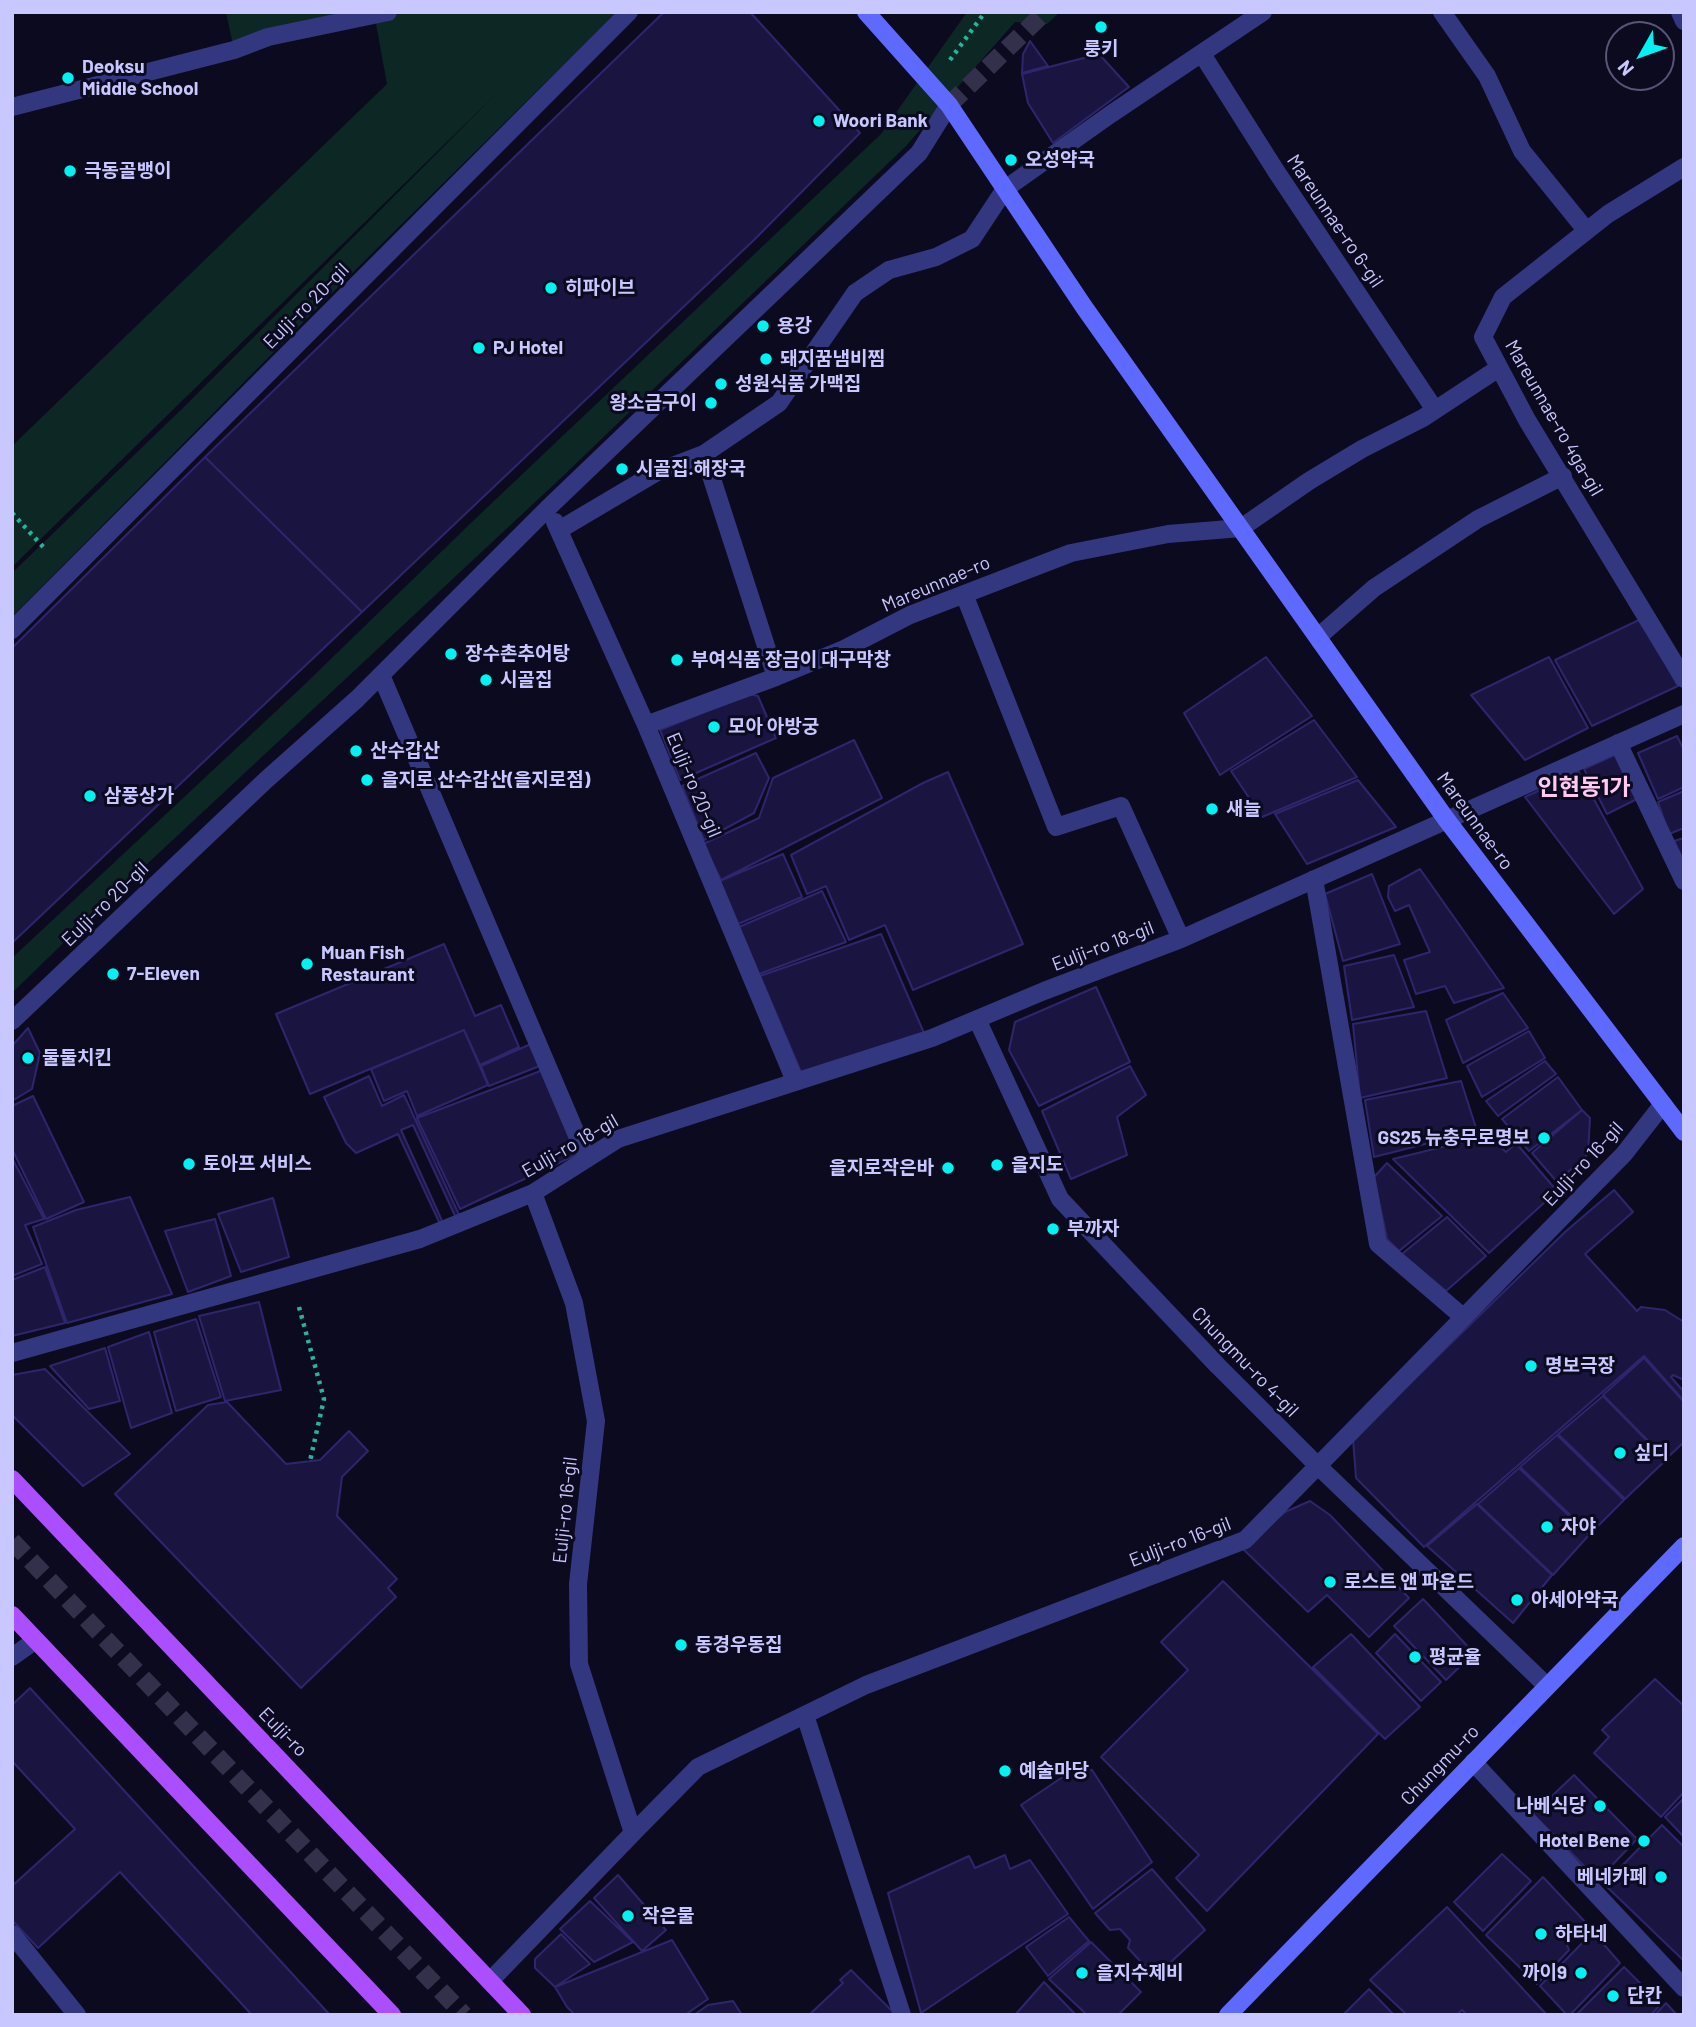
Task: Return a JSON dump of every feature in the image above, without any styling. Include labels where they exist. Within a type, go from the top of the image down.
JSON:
[{"type":"main road","name":"Mareunnae-ro","points":[[866,12],[949,105],[1084,307],[1446,819],[1684,1132]]},
{"type":"main road","name":"Eulji-ro","points":[[12,1479],[522,2015]]},
{"type":"main road","name":"Chungmu-ro","points":[[1228,2015],[1684,1546]]},
{"type":"main road","points":[[12,1615],[392,2015]]},
{"type":"street","points":[[12,107],[234,50],[268,37],[388,12]]},
{"type":"street","name":"Eulji-ro 20-gil","points":[[12,630],[629,12]]},
{"type":"street","points":[[559,530],[657,472],[704,454],[779,403],[855,293],[888,270],[936,257],[972,239],[1005,190],[1264,12]]},
{"type":"street","points":[[1442,12],[1487,76],[1522,151],[1587,230]]},
{"type":"street","points":[[1680,12],[1684,22]]},
{"type":"street","name":"Mareunnae-ro 6-gil","points":[[1202,54],[1276,171],[1435,410]]},
{"type":"street","name":"Eulji-ro 20-gil","points":[[12,1021],[265,780],[357,699],[548,508],[919,153],[949,105]]},
{"type":"street","name":"Mareunnae-ro 4ga-gil","points":[[1684,167],[1608,214],[1503,297],[1483,337],[1527,420],[1684,679]]},
{"type":"street","points":[[1241,528],[1309,481],[1435,410],[1499,368]]},
{"type":"street","points":[[704,454],[776,677]]},
{"type":"street","points":[[1318,637],[1374,588],[1478,519],[1563,476]]},
{"type":"street","name":"Eulji-ro 20-gil","points":[[548,508],[646,725],[795,1081]]},
{"type":"street","name":"Mareunnae-ro","points":[[646,725],[776,677],[844,649],[910,615],[1071,553],[1168,534],[1241,528]]},
{"type":"street","name":"Eulji-ro 18-gil","points":[[964,594],[1056,827],[1121,806],[1181,939]]},
{"type":"street","points":[[381,675],[587,1159]]},
{"type":"street","name":"Eulji-ro 18-gil","points":[[12,1353],[420,1239],[533,1193],[618,1139],[932,1038],[1044,991],[1181,939],[1684,714]]},
{"type":"street","points":[[1618,743],[1684,881]]},
{"type":"street","points":[[1314,879],[1378,1244],[1463,1317]]},
{"type":"street","name":"Chungmu-ro 4-gil","points":[[977,1019],[1060,1199],[1218,1366],[1547,1686]]},
{"type":"street","name":"Eulji-ro 16-gil","points":[[490,1981],[698,1767],[866,1685],[1245,1540],[1624,1154],[1663,1104]]},
{"type":"street","name":"Eulji-ro 16-gil","points":[[533,1193],[574,1303],[596,1421],[578,1584],[579,1664],[633,1833]]},
{"type":"street","points":[[12,1657],[36,1640]]},
{"type":"street","points":[[804,1715],[902,2015]]},
{"type":"street","points":[[1472,1762],[1684,1988]]},
{"type":"street","points":[[12,1934],[78,2015]]},
{"type":"path","points":[[12,513],[68,574]]},
{"type":"path","points":[[290,1275],[324,1399],[310,1461]]},
{"type":"green space","points":[[226,12],[388,12],[234,50]]},
{"type":"green space","points":[[409,12],[617,12],[336,289],[12,617],[12,573],[187,404],[497,93],[12,567],[12,446],[387,84],[375,18]]},
{"type":"green space","points":[[967,12],[1060,12],[1047,24],[1015,22],[906,146],[562,477],[12,993],[12,958],[303,686],[881,134]]},
{"type":"building","name":"PJ Hotel","points":[[664,12],[750,12],[860,133],[755,239],[362,612],[205,457]]},
{"type":"building","points":[[1030,41],[1048,66],[1022,73],[1023,54]]},
{"type":"building","points":[[1099,54],[1129,87],[1053,143],[1028,103],[1022,74]]},
{"type":"building","name":"삼풍상가","points":[[205,457],[362,612],[12,943],[12,648]]},
{"type":"building","points":[[1641,619],[1678,686],[1592,726],[1555,660]]},
{"type":"building","points":[[1266,657],[1312,716],[1220,775],[1184,713]]},
{"type":"building","points":[[1549,657],[1588,728],[1525,760],[1471,695]]},
{"type":"building","points":[[749,694],[758,696],[776,738],[680,780],[660,730]]},
{"type":"building","points":[[1314,720],[1357,777],[1262,817],[1231,771]]},
{"type":"building","points":[[1677,736],[1684,750],[1684,787],[1658,799],[1638,753]]},
{"type":"building","points":[[854,740],[882,798],[721,880],[703,844],[759,818],[773,778]]},
{"type":"building","points":[[756,753],[769,778],[754,813],[704,840],[682,786]]},
{"type":"building","points":[[1619,753],[1639,798],[1607,814],[1584,769]]},
{"type":"building","points":[[948,772],[1023,944],[913,990],[885,925],[849,940],[826,886],[807,894],[791,855]]},
{"type":"building","points":[[1579,772],[1643,889],[1614,914],[1525,797]]},
{"type":"building","points":[[1358,780],[1396,827],[1307,864],[1275,814]]},
{"type":"building","points":[[1684,791],[1684,828],[1669,834],[1658,802]]},
{"type":"building","points":[[1684,838],[1684,862],[1674,841]]},
{"type":"building","points":[[783,854],[802,897],[738,924],[720,881]]},
{"type":"building","points":[[1420,869],[1504,988],[1454,1003],[1445,986],[1416,994],[1404,960],[1430,952],[1409,905],[1395,911],[1388,897],[1389,886]]},
{"type":"building","points":[[1372,874],[1400,944],[1343,961],[1325,894]]},
{"type":"building","points":[[822,891],[846,942],[759,974],[739,927]]},
{"type":"building","points":[[881,934],[924,1033],[801,1072],[760,976]]},
{"type":"building","points":[[444,944],[475,1016],[501,1005],[519,1047],[480,1065],[464,1030],[310,1094],[276,1014]]},
{"type":"building","points":[[1394,955],[1414,1007],[1352,1020],[1344,966]]},
{"type":"building","points":[[1096,987],[1130,1062],[1039,1106],[1009,1050],[1015,1022]]},
{"type":"building","points":[[1503,993],[1528,1028],[1463,1063],[1446,1020]]},
{"type":"building","points":[[1426,1011],[1447,1078],[1360,1098],[1353,1024]]},
{"type":"building","points":[[28,1028],[40,1053],[32,1089],[12,1101],[12,1046]]},
{"type":"building","points":[[464,1030],[488,1085],[417,1116],[407,1091],[384,1101],[371,1069]]},
{"type":"building","points":[[1529,1031],[1545,1058],[1482,1097],[1467,1066]]},
{"type":"building","points":[[533,1043],[542,1065],[489,1086],[481,1066]]},
{"type":"building","points":[[1545,1061],[1556,1074],[1498,1116],[1486,1101]]},
{"type":"building","points":[[1130,1066],[1146,1095],[1117,1117],[1127,1155],[1071,1179],[1042,1111]]},
{"type":"building","points":[[543,1070],[578,1154],[460,1209],[417,1118]]},
{"type":"building","points":[[369,1076],[382,1106],[404,1095],[460,1217],[456,1218],[413,1125],[401,1130],[443,1223],[440,1224],[398,1134],[356,1153],[346,1143],[324,1097]]},
{"type":"building","points":[[1558,1077],[1582,1110],[1529,1151],[1502,1119]]},
{"type":"building","points":[[1461,1081],[1477,1131],[1374,1157],[1365,1100]]},
{"type":"building","points":[[33,1096],[84,1202],[46,1219],[12,1149],[12,1106]]},
{"type":"building","points":[[1582,1110],[1590,1118],[1588,1154],[1557,1182],[1532,1153]]},
{"type":"building","points":[[1488,1136],[1506,1152],[1516,1143],[1557,1191],[1489,1253],[1393,1159]]},
{"type":"building","points":[[12,1158],[44,1219],[25,1225],[42,1264],[12,1276]]},
{"type":"building","points":[[1387,1163],[1442,1216],[1399,1251],[1387,1239],[1374,1177]]},
{"type":"building","name":"명보극장","points":[[1614,1190],[1633,1212],[1585,1254],[1637,1311],[1641,1307],[1665,1310],[1684,1322],[1684,1380],[1673,1375],[1671,1377],[1684,1392],[1684,1401],[1644,1356],[1424,1547],[1356,1478],[1353,1439],[1565,1232]]},
{"type":"building","points":[[130,1197],[172,1294],[67,1323],[33,1227],[76,1210]]},
{"type":"building","points":[[273,1198],[289,1257],[241,1272],[218,1214]]},
{"type":"building","points":[[1447,1217],[1486,1256],[1446,1291],[1402,1254]]},
{"type":"building","points":[[215,1219],[231,1276],[188,1292],[165,1231]]},
{"type":"building","points":[[45,1267],[65,1323],[12,1336],[12,1280]]},
{"type":"building","points":[[259,1302],[281,1390],[225,1401],[199,1316]]},
{"type":"building","points":[[196,1319],[221,1397],[176,1411],[154,1332]]},
{"type":"building","points":[[149,1332],[172,1413],[131,1428],[108,1347]]},
{"type":"building","points":[[105,1348],[120,1401],[89,1409],[50,1366]]},
{"type":"building","points":[[1644,1358],[1684,1402],[1684,1442],[1666,1459],[1603,1395]]},
{"type":"building","points":[[45,1369],[130,1454],[83,1486],[12,1415],[12,1375]]},
{"type":"building","points":[[1603,1396],[1666,1460],[1625,1499],[1558,1434]]},
{"type":"building","points":[[227,1402],[286,1464],[320,1460],[349,1431],[368,1451],[342,1477],[337,1516],[397,1579],[388,1588],[396,1597],[301,1688],[115,1494],[208,1405]]},
{"type":"building","points":[[1557,1435],[1624,1500],[1590,1534],[1520,1467]]},
{"type":"building","points":[[1519,1468],[1589,1535],[1553,1575],[1478,1504]]},
{"type":"building","points":[[1310,1501],[1330,1515],[1409,1598],[1369,1637],[1327,1595],[1308,1612],[1243,1549],[1285,1512]]},
{"type":"building","points":[[1477,1504],[1552,1575],[1513,1623],[1427,1546]]},
{"type":"building","points":[[1223,1581],[1378,1734],[1207,1911],[1176,1878],[1199,1855],[1101,1757],[1188,1670],[1161,1642]]},
{"type":"building","points":[[1423,1599],[1474,1653],[1446,1680],[1394,1626]]},
{"type":"building","points":[[1351,1634],[1420,1707],[1385,1739],[1313,1667]]},
{"type":"building","points":[[1395,1634],[1441,1682],[1421,1701],[1376,1653]]},
{"type":"building","points":[[1655,1679],[1684,1706],[1684,1792],[1661,1817],[1594,1753],[1609,1737],[1602,1730]]},
{"type":"building","points":[[30,1688],[330,2015],[252,2015],[120,1872],[38,1948],[12,1920],[12,1886],[75,1829],[12,1761],[12,1705]]},
{"type":"building","points":[[1079,1766],[1092,1770],[1152,1862],[1093,1909],[1021,1805]]},
{"type":"building","points":[[1574,1775],[1637,1839],[1598,1880],[1533,1814]]},
{"type":"building","points":[[1684,1798],[1684,1837],[1665,1817]]},
{"type":"building","points":[[1662,1825],[1684,1847],[1684,1961],[1604,1884]]},
{"type":"building","points":[[1502,1854],[1531,1881],[1483,1931],[1454,1902]]},
{"type":"building","points":[[1005,1855],[1010,1869],[1030,1860],[1068,1914],[921,2013],[888,1893],[969,1856],[975,1868]]},
{"type":"building","points":[[1152,1869],[1205,1930],[1155,1977],[1128,1948],[1130,1940],[1120,1929],[1110,1930],[1095,1913]]},
{"type":"building","points":[[618,1875],[666,1930],[642,1951],[594,1898]]},
{"type":"building","points":[[1543,1877],[1588,1925],[1567,1945],[1569,1950],[1537,1984],[1486,1935]]},
{"type":"building","points":[[590,1901],[633,1942],[594,1962],[560,1929]]},
{"type":"building","points":[[1447,1907],[1547,2015],[1467,2015],[1462,2010],[1456,2015],[1407,2015],[1370,1980]]},
{"type":"building","points":[[1069,1917],[1089,1941],[1048,1976],[1026,1947]]},
{"type":"building","points":[[1593,1932],[1620,1963],[1570,2015],[1567,2015],[1540,1986]]},
{"type":"building","points":[[561,1934],[590,1964],[555,1987],[535,1968],[535,1959]]},
{"type":"building","points":[[672,1940],[708,1999],[685,2015],[575,2015],[555,1987]]},
{"type":"building","points":[[1091,1942],[1141,1992],[1118,2015],[1087,2015],[1049,1979]]},
{"type":"building","points":[[1624,1967],[1661,2004],[1651,2015],[1576,2015]]},
{"type":"building","points":[[851,1970],[896,2015],[809,2015],[843,1983],[840,1980]]},
{"type":"building","points":[[1044,1982],[1076,2015],[1015,2015]]},
{"type":"building","points":[[1369,1989],[1394,2015],[1343,2015]]},
{"type":"building","points":[[733,2001],[742,2015],[694,2015],[708,2005]]},
{"type":"building","points":[[1666,2003],[1677,2015],[1655,2015]]},
{"type":"tunnel","points":[[949,105],[1045,12]]},
{"type":"tunnel","points":[[12,1541],[464,2015]]},
{"type":"place","name":"룽키","points":[[1101,27]]},
{"type":"place","name":"Deoksu Middle School","points":[[68,78]]},
{"type":"place","name":"Woori Bank","points":[[819,121]]},
{"type":"place","name":"오성약국","points":[[1011,160]]},
{"type":"place","name":"극동골뱅이","points":[[70,171]]},
{"type":"place","name":"히파이브","points":[[551,288]]},
{"type":"place","name":"용강","points":[[763,326]]},
{"type":"place","name":"PJ Hotel","points":[[479,348]]},
{"type":"place","name":"돼지꿈냄비찜","points":[[766,359]]},
{"type":"place","name":"성원식품 가맥집","points":[[721,384]]},
{"type":"place","name":"왕소금구이","points":[[711,403]]},
{"type":"place","name":"시골집.해장국","points":[[622,469]]},
{"type":"place","name":"장수촌추어탕","points":[[451,654]]},
{"type":"place","name":"부여식품 장금이 대구막창","points":[[677,660]]},
{"type":"place","name":"시골집","points":[[486,680]]},
{"type":"place","name":"모아 아방궁","points":[[714,727]]},
{"type":"place","name":"산수갑산","points":[[356,751]]},
{"type":"place","name":"을지로 산수갑산(을지로점)","points":[[367,780]]},
{"type":"place","name":"삼풍상가","points":[[90,796]]},
{"type":"place","name":"새늘","points":[[1212,809]]},
{"type":"place","name":"Muan Fish Restaurant","points":[[307,964]]},
{"type":"place","name":"7-Eleven","points":[[113,974]]},
{"type":"place","name":"둘둘치킨","points":[[28,1058]]},
{"type":"place","name":"GS25 뉴충무로명보","points":[[1544,1138]]},
{"type":"place","name":"토아프 서비스","points":[[189,1164]]},
{"type":"place","name":"을지도","points":[[997,1165]]},
{"type":"place","name":"을지로작은바","points":[[948,1168]]},
{"type":"place","name":"부까자","points":[[1053,1229]]},
{"type":"place","name":"명보극장","points":[[1531,1366]]},
{"type":"place","name":"싶디","points":[[1620,1453]]},
{"type":"place","name":"자야","points":[[1547,1527]]},
{"type":"place","name":"로스트 앤 파운드","points":[[1330,1582]]},
{"type":"place","name":"아세아약국","points":[[1517,1600]]},
{"type":"place","name":"동경우동집","points":[[681,1645]]},
{"type":"place","name":"평균율","points":[[1415,1657]]},
{"type":"place","name":"예술마당","points":[[1005,1771]]},
{"type":"place","name":"나베식당","points":[[1600,1806]]},
{"type":"place","name":"Hotel Bene","points":[[1644,1841]]},
{"type":"place","name":"베네카페","points":[[1661,1877]]},
{"type":"place","name":"작은물","points":[[628,1916]]},
{"type":"place","name":"하타네","points":[[1541,1934]]},
{"type":"place","name":"을지수제비","points":[[1082,1973]]},
{"type":"place","name":"까이9","points":[[1581,1973]]},
{"type":"place","name":"단칸","points":[[1613,1996]]},
{"type":"district","name":"인현동1가","points":[[1584,787]]}]
